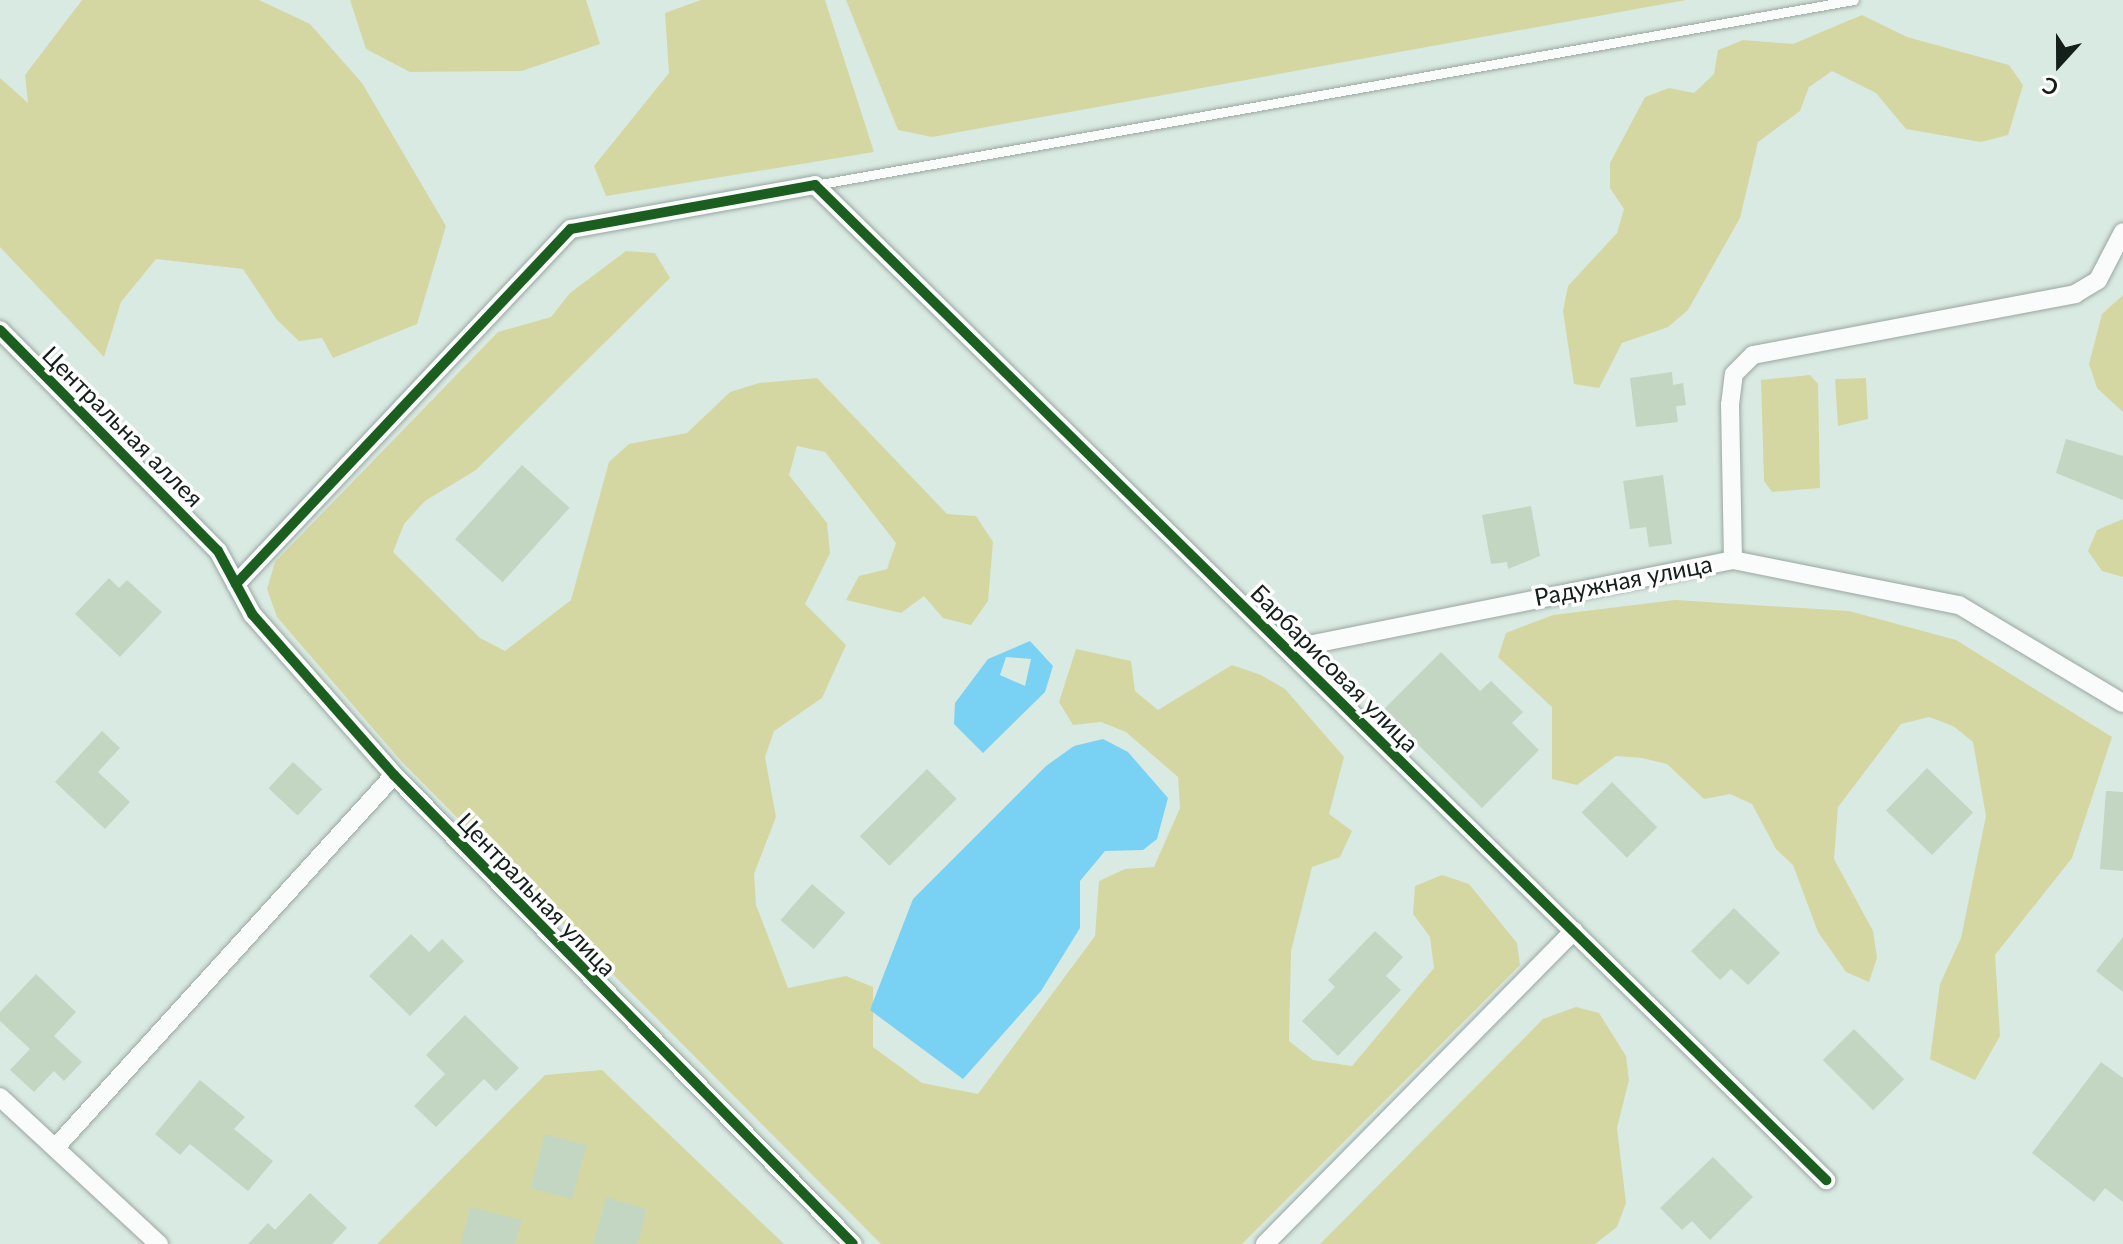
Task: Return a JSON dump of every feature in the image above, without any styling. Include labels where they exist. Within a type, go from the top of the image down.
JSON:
[{"type":"street","points":[[236,584],[571,229],[815,185]]},
{"type":"street","name":"Барбарисовая улица","points":[[815,185],[1826,1180]]},
{"type":"street","points":[[1733,560],[1730,405],[1734,374],[1753,355],[2075,294],[2098,280],[2123,232]]},
{"type":"street","name":"Центральная аллея","points":[[0,330],[218,551]]},
{"type":"street","name":"Центральная улица","points":[[218,551],[252,614],[394,775],[853,1244]]},
{"type":"street","name":"Радужная улица","points":[[1288,649],[1733,560],[1959,605],[2123,703]]},
{"type":"street","points":[[55,1148],[394,775]]},
{"type":"street","points":[[1265,1244],[1574,931]]},
{"type":"street","points":[[0,1097],[159,1244]]},
{"type":"lane","points":[[815,185],[1854,0]]},
{"type":"green space","points":[[82,0],[259,0],[310,24],[362,83],[446,226],[417,324],[333,358],[322,338],[299,341],[277,320],[243,269],[156,259],[121,302],[104,357],[0,247],[0,78],[28,103],[25,75]]},
{"type":"green space","points":[[350,0],[586,0],[600,44],[522,71],[410,72],[366,49]]},
{"type":"green space","points":[[701,0],[825,0],[874,152],[606,196],[594,166],[669,73],[665,13]]},
{"type":"green space","points":[[846,0],[1686,0],[932,137],[898,130]]},
{"type":"green space","points":[[1862,15],[1907,37],[2009,65],[2023,85],[2008,135],[1981,142],[1906,129],[1876,93],[1832,71],[1809,87],[1800,111],[1758,142],[1740,218],[1688,310],[1668,327],[1622,343],[1599,388],[1574,384],[1563,311],[1568,286],[1617,233],[1624,209],[1610,188],[1610,163],[1645,97],[1669,88],[1694,93],[1714,74],[1718,50],[1743,40],[1793,44]]},
{"type":"green space","points":[[626,251],[655,253],[670,278],[476,470],[425,501],[404,524],[393,552],[480,638],[505,651],[571,600],[609,462],[629,444],[687,433],[730,392],[759,383],[817,378],[947,514],[976,516],[993,542],[988,601],[971,625],[943,618],[924,596],[901,613],[846,600],[859,576],[887,569],[896,543],[825,452],[797,446],[789,475],[827,523],[830,553],[805,604],[846,645],[822,698],[774,731],[765,757],[776,817],[754,874],[756,905],[788,988],[846,976],[873,987],[873,1047],[922,1083],[978,1094],[1095,936],[1099,881],[1125,869],[1154,867],[1180,808],[1178,777],[1126,732],[1101,722],[1073,725],[1059,702],[1076,649],[1131,661],[1135,691],[1158,710],[1232,665],[1261,675],[1285,689],[1344,757],[1329,814],[1352,831],[1340,857],[1312,867],[1291,951],[1289,1041],[1313,1060],[1352,1066],[1434,968],[1430,937],[1413,914],[1415,886],[1442,875],[1469,884],[1517,943],[1520,965],[1242,1244],[881,1244],[402,762],[277,617],[267,589],[275,562],[498,332],[551,317],[570,293]]},
{"type":"green space","points":[[2123,295],[2123,412],[2097,388],[2089,364],[2102,314]]},
{"type":"green space","points":[[1810,375],[1818,384],[1820,488],[1772,492],[1764,481],[1761,380]]},
{"type":"green space","points":[[1866,378],[1868,419],[1838,426],[1835,379]]},
{"type":"green space","points":[[2123,519],[2123,577],[2102,571],[2088,551],[2097,530]]},
{"type":"green space","points":[[1675,600],[1849,611],[1956,640],[2112,737],[2072,858],[1995,955],[2000,1036],[1975,1080],[1930,1059],[1940,984],[1961,938],[1986,816],[1973,742],[1953,726],[1929,717],[1901,724],[1838,807],[1834,859],[1873,931],[1877,958],[1869,982],[1846,972],[1818,932],[1793,865],[1776,849],[1752,804],[1730,794],[1704,799],[1667,764],[1642,758],[1616,756],[1577,785],[1552,779],[1552,707],[1498,657],[1506,633],[1553,615]]},
{"type":"green space","points":[[1576,1007],[1599,1013],[1626,1056],[1629,1080],[1617,1128],[1626,1203],[1617,1227],[1595,1244],[1320,1244],[1543,1019]]},
{"type":"green space","points":[[602,1070],[784,1244],[377,1244],[545,1075]]},
{"type":"water","points":[[1030,641],[1053,666],[1045,692],[983,753],[954,724],[955,703],[988,659]],"holes":[[[1006,657],[1031,659],[1025,686],[1000,675]]]},
{"type":"water","points":[[1103,739],[1128,752],[1168,798],[1157,839],[1143,850],[1105,851],[1080,881],[1080,928],[1041,991],[963,1079],[870,1010],[913,899],[1046,766],[1074,746]]},
{"type":"building","points":[[1672,372],[1673,385],[1683,383],[1686,405],[1676,406],[1678,422],[1636,427],[1630,378]]},
{"type":"building","points":[[2066,439],[2123,456],[2123,500],[2056,473]]},
{"type":"building","points":[[522,465],[570,508],[503,582],[455,539]]},
{"type":"building","points":[[1663,475],[1672,544],[1649,547],[1646,527],[1630,529],[1623,481]]},
{"type":"building","points":[[1531,506],[1540,556],[1508,569],[1507,562],[1491,564],[1482,515]]},
{"type":"building","points":[[109,578],[119,588],[127,580],[162,612],[120,657],[75,614]]},
{"type":"building","points":[[1441,652],[1480,691],[1491,681],[1523,712],[1512,723],[1539,750],[1482,808],[1383,710]]},
{"type":"building","points":[[102,731],[120,748],[98,772],[130,802],[105,829],[55,782]]},
{"type":"building","points":[[293,762],[322,789],[298,816],[268,788]]},
{"type":"building","points":[[1927,768],[1973,812],[1932,855],[1886,810]]},
{"type":"building","points":[[927,769],[957,799],[890,866],[860,836]]},
{"type":"building","points":[[1612,782],[1657,827],[1627,858],[1582,812]]},
{"type":"building","points":[[2106,791],[2123,792],[2123,871],[2100,869]]},
{"type":"building","points":[[812,884],[845,913],[814,949],[781,920]]},
{"type":"building","points":[[1734,908],[1780,953],[1748,985],[1731,969],[1720,980],[1691,951]]},
{"type":"building","points":[[1375,931],[1403,957],[1386,976],[1401,990],[1338,1056],[1302,1021],[1335,987],[1328,980]]},
{"type":"building","points":[[411,934],[429,952],[442,939],[464,961],[410,1016],[369,976]]},
{"type":"building","points":[[2123,937],[2123,992],[2096,971]]},
{"type":"building","points":[[36,974],[76,1012],[54,1036],[82,1062],[64,1081],[54,1071],[34,1092],[10,1070],[30,1049],[0,1021],[0,1012]]},
{"type":"building","points":[[465,1015],[519,1068],[496,1091],[484,1079],[436,1127],[414,1106],[445,1074],[426,1055]]},
{"type":"building","points":[[1854,1029],[1904,1079],[1873,1110],[1823,1060]]},
{"type":"building","points":[[2101,1062],[2123,1078],[2123,1202],[2105,1188],[2094,1202],[2032,1153]]},
{"type":"building","points":[[200,1080],[245,1117],[234,1129],[273,1161],[248,1191],[190,1144],[180,1155],[155,1134]]},
{"type":"building","points":[[545,1134],[587,1145],[572,1199],[531,1188]]},
{"type":"building","points":[[1713,1157],[1753,1197],[1710,1240],[1692,1221],[1682,1230],[1660,1208]]},
{"type":"building","points":[[310,1193],[347,1228],[332,1244],[248,1244],[268,1223],[275,1230]]},
{"type":"building","points":[[606,1197],[647,1209],[638,1244],[593,1244]]},
{"type":"building","points":[[470,1207],[522,1220],[515,1244],[461,1244]]},
{"type":"cycle path","points":[[236,584],[571,229],[815,185],[1826,1180]]},
{"type":"cycle path","points":[[0,330],[218,551],[252,614],[394,775],[853,1244]]}]
